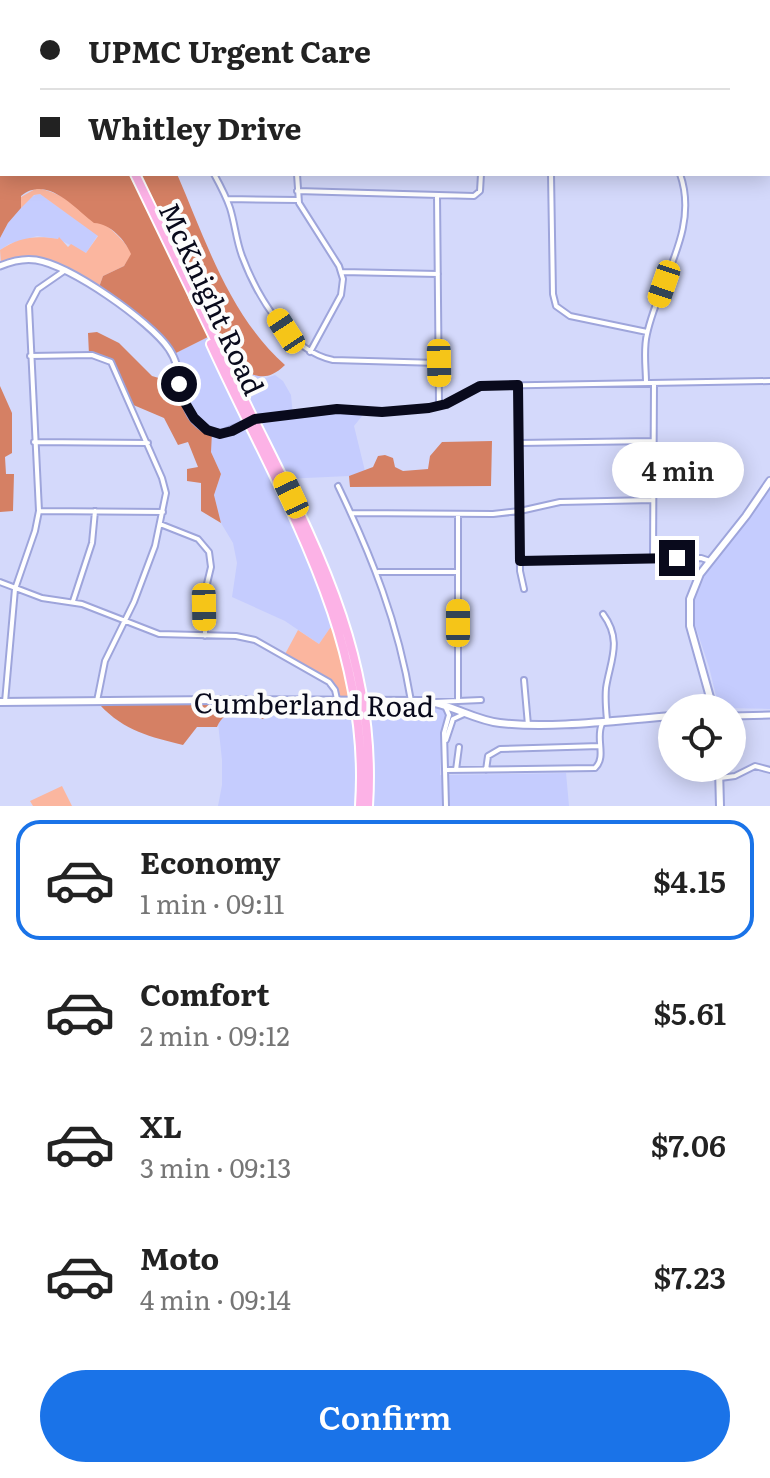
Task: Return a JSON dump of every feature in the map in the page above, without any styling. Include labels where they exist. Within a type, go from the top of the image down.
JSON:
[{"type":"highway","name":"McKnight Road","points":[[133,176],[325,585],[360,702],[369,747],[368,806]]},
{"type":"highway","name":"McKnight Road","points":[[360,702],[360,806]]},
{"type":"main road","points":[[710,694],[691,633],[689,613],[694,586],[770,481]]},
{"type":"main road","name":"Cumberland Road","points":[[3,702],[434,702],[491,722],[528,725],[658,717]]},
{"type":"main road","points":[[719,782],[720,806]]},
{"type":"street","points":[[215,176],[227,199],[249,273],[286,331],[310,352],[336,361],[439,363]]},
{"type":"street","points":[[297,176],[298,200],[342,272],[341,295],[310,352]]},
{"type":"street","points":[[297,191],[477,195],[481,189],[481,176]]},
{"type":"street","points":[[551,176],[553,294],[556,306],[570,316],[647,332]]},
{"type":"street","points":[[646,383],[647,332],[682,236],[680,176]]},
{"type":"street","points":[[437,195],[439,405]]},
{"type":"street","points":[[227,199],[298,200]]},
{"type":"street","points":[[0,266],[17,260],[34,259],[64,271],[122,305],[167,346],[188,411],[200,425],[212,432],[250,421],[337,409],[387,412],[439,405],[475,387],[770,381]]},
{"type":"street","points":[[3,702],[15,589],[39,511],[28,317],[30,301],[38,289],[64,271]]},
{"type":"street","points":[[342,272],[438,274]]},
{"type":"street","points":[[30,356],[92,355],[111,362],[165,488],[163,512],[148,565],[103,667],[97,701]]},
{"type":"street","points":[[653,558],[654,383]]},
{"type":"street","points":[[518,385],[520,561],[524,589]]},
{"type":"street","points":[[519,443],[654,441]]},
{"type":"street","points":[[34,442],[148,443]]},
{"type":"street","points":[[338,486],[378,572],[397,630],[411,701]]},
{"type":"street","points":[[351,513],[458,514],[520,511],[560,502],[653,500]]},
{"type":"street","points":[[39,511],[163,512]]},
{"type":"street","points":[[73,601],[92,543],[95,511]]},
{"type":"street","points":[[458,514],[458,700]]},
{"type":"street","points":[[160,524],[193,536],[209,552],[211,567],[205,592],[205,636]]},
{"type":"street","points":[[520,561],[653,558],[701,558],[710,561]]},
{"type":"street","points":[[378,572],[458,572]]},
{"type":"street","points":[[0,582],[42,598],[73,601],[159,634],[242,637],[261,643],[331,684],[337,701]]},
{"type":"street","points":[[599,731],[606,720],[606,691],[613,664],[610,625],[603,614]]},
{"type":"street","points":[[524,680],[528,725]]},
{"type":"street","points":[[434,702],[481,700]]},
{"type":"street","points":[[444,705],[449,715],[444,733],[446,806]]},
{"type":"street","points":[[446,742],[453,719],[465,714]]},
{"type":"street","points":[[746,716],[770,715]]},
{"type":"street","points":[[446,770],[595,768],[600,763],[599,731],[591,721]]},
{"type":"street","points":[[486,770],[488,756],[500,749],[600,746]]},
{"type":"street","points":[[456,770],[459,747]]},
{"type":"street","points":[[746,770],[755,766],[770,770]]},
{"type":"shaded area","points":[[0,176],[131,176],[208,337],[172,355],[141,321],[98,290],[103,276],[124,266],[131,254],[112,230],[94,223],[50,191],[31,190],[21,196],[21,208],[0,238]]},
{"type":"shaded area","points":[[136,176],[178,176],[209,251],[234,300],[265,345],[285,365],[265,376],[230,371]]},
{"type":"shaded area","points":[[37,188],[62,196],[90,213],[116,234],[132,254],[124,266],[103,276],[98,290],[35,259],[1,265],[0,250],[21,240],[59,237],[68,247],[71,244],[86,253],[98,236],[40,194],[34,195],[21,208],[21,197]]},
{"type":"shaded area","points":[[40,194],[98,235],[86,253],[58,239],[37,236],[9,244],[0,250],[0,238],[8,223],[25,202]]},
{"type":"shaded area","points":[[97,332],[119,343],[152,376],[179,384],[190,411],[212,432],[211,452],[221,474],[214,495],[221,523],[201,511],[201,483],[187,481],[187,469],[198,467],[188,442],[178,445],[164,418],[131,404],[111,362],[89,355],[88,333]]},
{"type":"shaded area","points":[[208,337],[247,420],[215,431],[220,434],[248,423],[339,626],[330,628],[319,644],[285,621],[232,597],[237,563],[233,543],[221,523],[214,495],[221,474],[211,452],[207,430],[188,411],[172,355]]},
{"type":"shaded area","points":[[230,371],[266,378],[275,375],[283,381],[291,395],[293,415],[343,409],[366,411],[354,426],[365,471],[349,476],[284,479]]},
{"type":"shaded area","points":[[0,386],[12,413],[12,453],[5,457],[6,474],[14,474],[13,511],[0,512]]},
{"type":"shaded area","points":[[492,441],[491,486],[350,487],[349,476],[373,467],[378,456],[393,458],[395,467],[403,471],[428,469],[430,456],[442,442]]},
{"type":"shaded area","points":[[770,488],[770,709],[746,708],[746,694],[716,694],[695,625],[695,599],[706,573]]},
{"type":"shaded area","points":[[339,626],[356,701],[337,701],[331,684],[284,656],[298,630],[319,644],[330,628]]},
{"type":"shaded area","points":[[260,700],[268,711],[268,716],[263,719],[243,713],[231,714],[225,716],[217,727],[197,727],[183,745],[128,727],[100,705]]},
{"type":"shaded area","points":[[264,704],[344,709],[350,712],[356,754],[354,806],[218,806],[222,760],[218,723],[229,713],[248,714],[266,707]]},
{"type":"shaded area","points":[[404,706],[446,711],[440,775],[566,773],[569,806],[373,806],[370,713],[378,707]]},
{"type":"shaded area","points":[[62,786],[72,806],[33,806],[30,801]]},
{"type":"route","points":[[179,384],[188,411],[200,425],[220,434],[255,419],[337,409],[382,412],[429,408],[446,404],[475,387],[518,385],[520,561],[677,558]]}]
